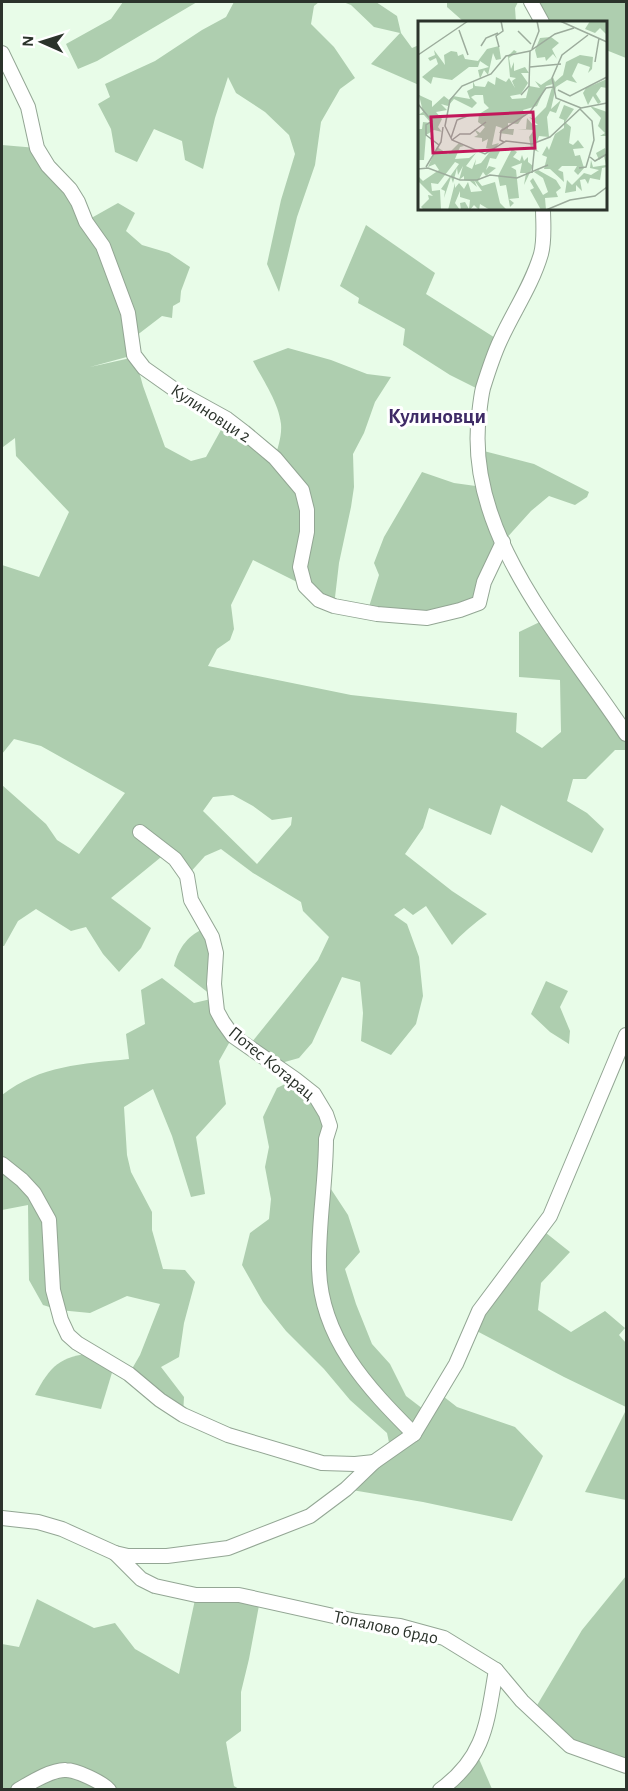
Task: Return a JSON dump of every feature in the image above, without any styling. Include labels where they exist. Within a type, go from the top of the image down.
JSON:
[{"type":"street","points":[[531,2],[541,21]]},
{"type":"street","name":"Кулиновци 2","points":[[2,53],[28,107],[37,148],[48,166],[70,189],[86,222],[103,246],[128,313],[134,355],[144,368],[178,392],[244,432],[275,458],[302,490],[307,510],[307,532],[300,567],[305,586],[319,600],[334,606],[377,614],[427,618],[460,610],[479,603],[484,582],[503,542]]},
{"type":"street","points":[[543,210],[542,252],[500,341],[482,391],[477,448],[480,468],[487,505],[521,579],[546,619],[627,734]]},
{"type":"street","name":"Потес Котарац","points":[[140,832],[175,860],[187,876],[190,900],[212,936],[216,953],[214,984],[217,1011],[223,1022],[233,1036],[314,1094],[326,1114],[330,1125],[326,1139],[319,1269],[323,1302],[336,1336],[353,1367],[376,1396],[414,1434]]},
{"type":"street","points":[[414,1434],[456,1364],[479,1311],[550,1216],[627,1035]]},
{"type":"street","points":[[2,1164],[34,1193],[49,1220],[53,1290],[61,1320],[68,1335],[77,1343],[129,1374],[160,1400],[183,1415],[228,1435],[321,1463],[374,1462]]},
{"type":"street","name":"Топалово брдо","points":[[2,1518],[38,1522],[62,1529],[115,1553],[143,1557],[228,1548],[310,1516],[346,1490],[374,1462],[414,1434]]},
{"type":"street","name":"Топалово брдо","points":[[115,1553],[141,1579],[155,1586],[196,1595],[239,1595],[356,1621],[400,1626],[444,1638],[496,1670],[522,1701],[570,1746],[627,1766]]},
{"type":"street","points":[[133,1571],[143,1557]]},
{"type":"street","points":[[440,1790],[462,1771],[480,1744],[496,1670]]},
{"type":"street","points":[[18,1790],[38,1778],[66,1770],[89,1778],[109,1790]]},
{"type":"green space","points":[[123,2],[197,2],[97,61],[78,69],[66,44],[111,19]]},
{"type":"green space","points":[[234,2],[319,2],[314,6],[311,24],[334,47],[355,78],[340,89],[321,122],[315,165],[297,217],[279,292],[267,264],[281,200],[295,154],[289,135],[265,112],[236,93],[228,77],[203,169],[185,160],[182,141],[154,129],[137,162],[115,152],[111,129],[98,104],[110,97],[105,84],[155,61],[226,17]]},
{"type":"green space","points":[[343,2],[376,2],[397,16],[401,33],[412,48],[418,45],[418,85],[371,64],[400,33],[374,27],[351,5]]},
{"type":"green space","points":[[447,2],[518,2],[515,8],[516,21],[463,21],[447,7]]},
{"type":"green space","points":[[531,2],[626,2],[626,58],[607,50],[607,21],[541,21]]},
{"type":"green space","points":[[2,145],[37,148],[86,221],[118,203],[135,213],[126,231],[142,245],[169,253],[190,267],[181,291],[180,302],[173,306],[172,318],[162,316],[132,339],[134,355],[90,367],[135,357],[165,447],[191,461],[206,457],[227,419],[275,458],[281,433],[280,416],[253,361],[288,348],[331,360],[367,374],[391,377],[375,402],[364,433],[353,454],[354,487],[339,563],[334,606],[305,586],[253,560],[231,605],[234,629],[230,640],[217,649],[208,666],[351,695],[517,713],[516,732],[542,748],[561,732],[560,680],[519,677],[519,632],[546,619],[623,727],[626,722],[626,750],[615,750],[586,779],[573,779],[567,801],[587,813],[604,829],[592,853],[501,805],[491,835],[429,808],[423,828],[405,854],[452,891],[487,914],[452,945],[426,906],[413,915],[404,908],[394,915],[407,924],[419,957],[423,996],[416,1024],[391,1055],[361,1041],[363,1013],[360,982],[342,977],[312,1043],[299,1058],[274,1065],[248,1047],[318,960],[329,937],[303,911],[301,902],[253,873],[221,849],[205,856],[187,876],[166,853],[111,898],[151,928],[141,948],[119,972],[103,954],[86,927],[71,931],[36,909],[18,921],[2,946],[2,785],[46,824],[57,840],[79,854],[125,793],[41,746],[14,739],[2,754],[2,565],[39,577],[69,512],[16,456],[15,438],[3,447]],"holes":[[[233,795],[272,820],[292,817],[291,825],[257,864],[203,811],[213,797]]]},
{"type":"green space","points":[[366,225],[435,273],[426,294],[500,341],[482,391],[450,375],[403,345],[405,329],[358,303],[359,298],[340,286]]},
{"type":"green space","points":[[476,449],[534,464],[589,492],[587,497],[575,505],[549,496],[531,511],[503,542],[479,603],[427,618],[367,613],[379,575],[374,563],[384,537],[422,472],[454,483],[483,487]]},
{"type":"green space","points":[[207,927],[214,984],[233,1036],[219,1061],[226,1104],[196,1137],[205,1194],[191,1197],[172,1136],[153,1089],[124,1107],[127,1155],[131,1172],[152,1212],[152,1230],[163,1269],[185,1270],[195,1282],[184,1323],[179,1357],[161,1367],[184,1397],[183,1415],[129,1374],[140,1355],[160,1304],[127,1296],[90,1313],[59,1310],[43,1305],[29,1280],[28,1205],[2,1210],[2,1095],[32,1077],[47,1072],[78,1065],[129,1059],[126,1034],[145,1024],[141,990],[162,978],[194,1003],[215,998],[174,966],[185,942]]},
{"type":"green space","points":[[546,981],[568,991],[560,1007],[570,1031],[569,1044],[550,1032],[531,1014]]},
{"type":"green space","points":[[295,1079],[326,1114],[325,1180],[348,1215],[360,1252],[345,1269],[372,1344],[390,1364],[406,1396],[427,1412],[439,1393],[457,1407],[515,1427],[543,1456],[512,1521],[423,1502],[346,1489],[391,1452],[387,1433],[350,1400],[324,1369],[286,1331],[263,1302],[242,1265],[250,1233],[269,1219],[271,1199],[265,1167],[269,1147],[263,1117],[277,1088]]},
{"type":"green space","points":[[541,1229],[570,1252],[541,1283],[538,1310],[571,1332],[605,1311],[625,1328],[619,1335],[626,1343],[626,1407],[471,1328]]},
{"type":"green space","points":[[94,1353],[114,1366],[101,1409],[35,1395],[57,1364],[82,1354]]},
{"type":"green space","points":[[626,1410],[626,1500],[585,1492]]},
{"type":"green space","points":[[626,1576],[626,1766],[570,1746],[533,1712],[582,1630]]},
{"type":"green space","points":[[196,1595],[260,1600],[241,1692],[241,1731],[226,1742],[234,1786],[239,1789],[109,1790],[106,1786],[90,1790],[2,1789],[2,1644],[19,1647],[37,1599],[94,1628],[115,1623],[135,1649],[179,1674]]},
{"type":"green space","points":[[476,1752],[492,1789],[440,1790]]},
{"type":"district","name":"Кулиновци","points":[[437,416]]}]
